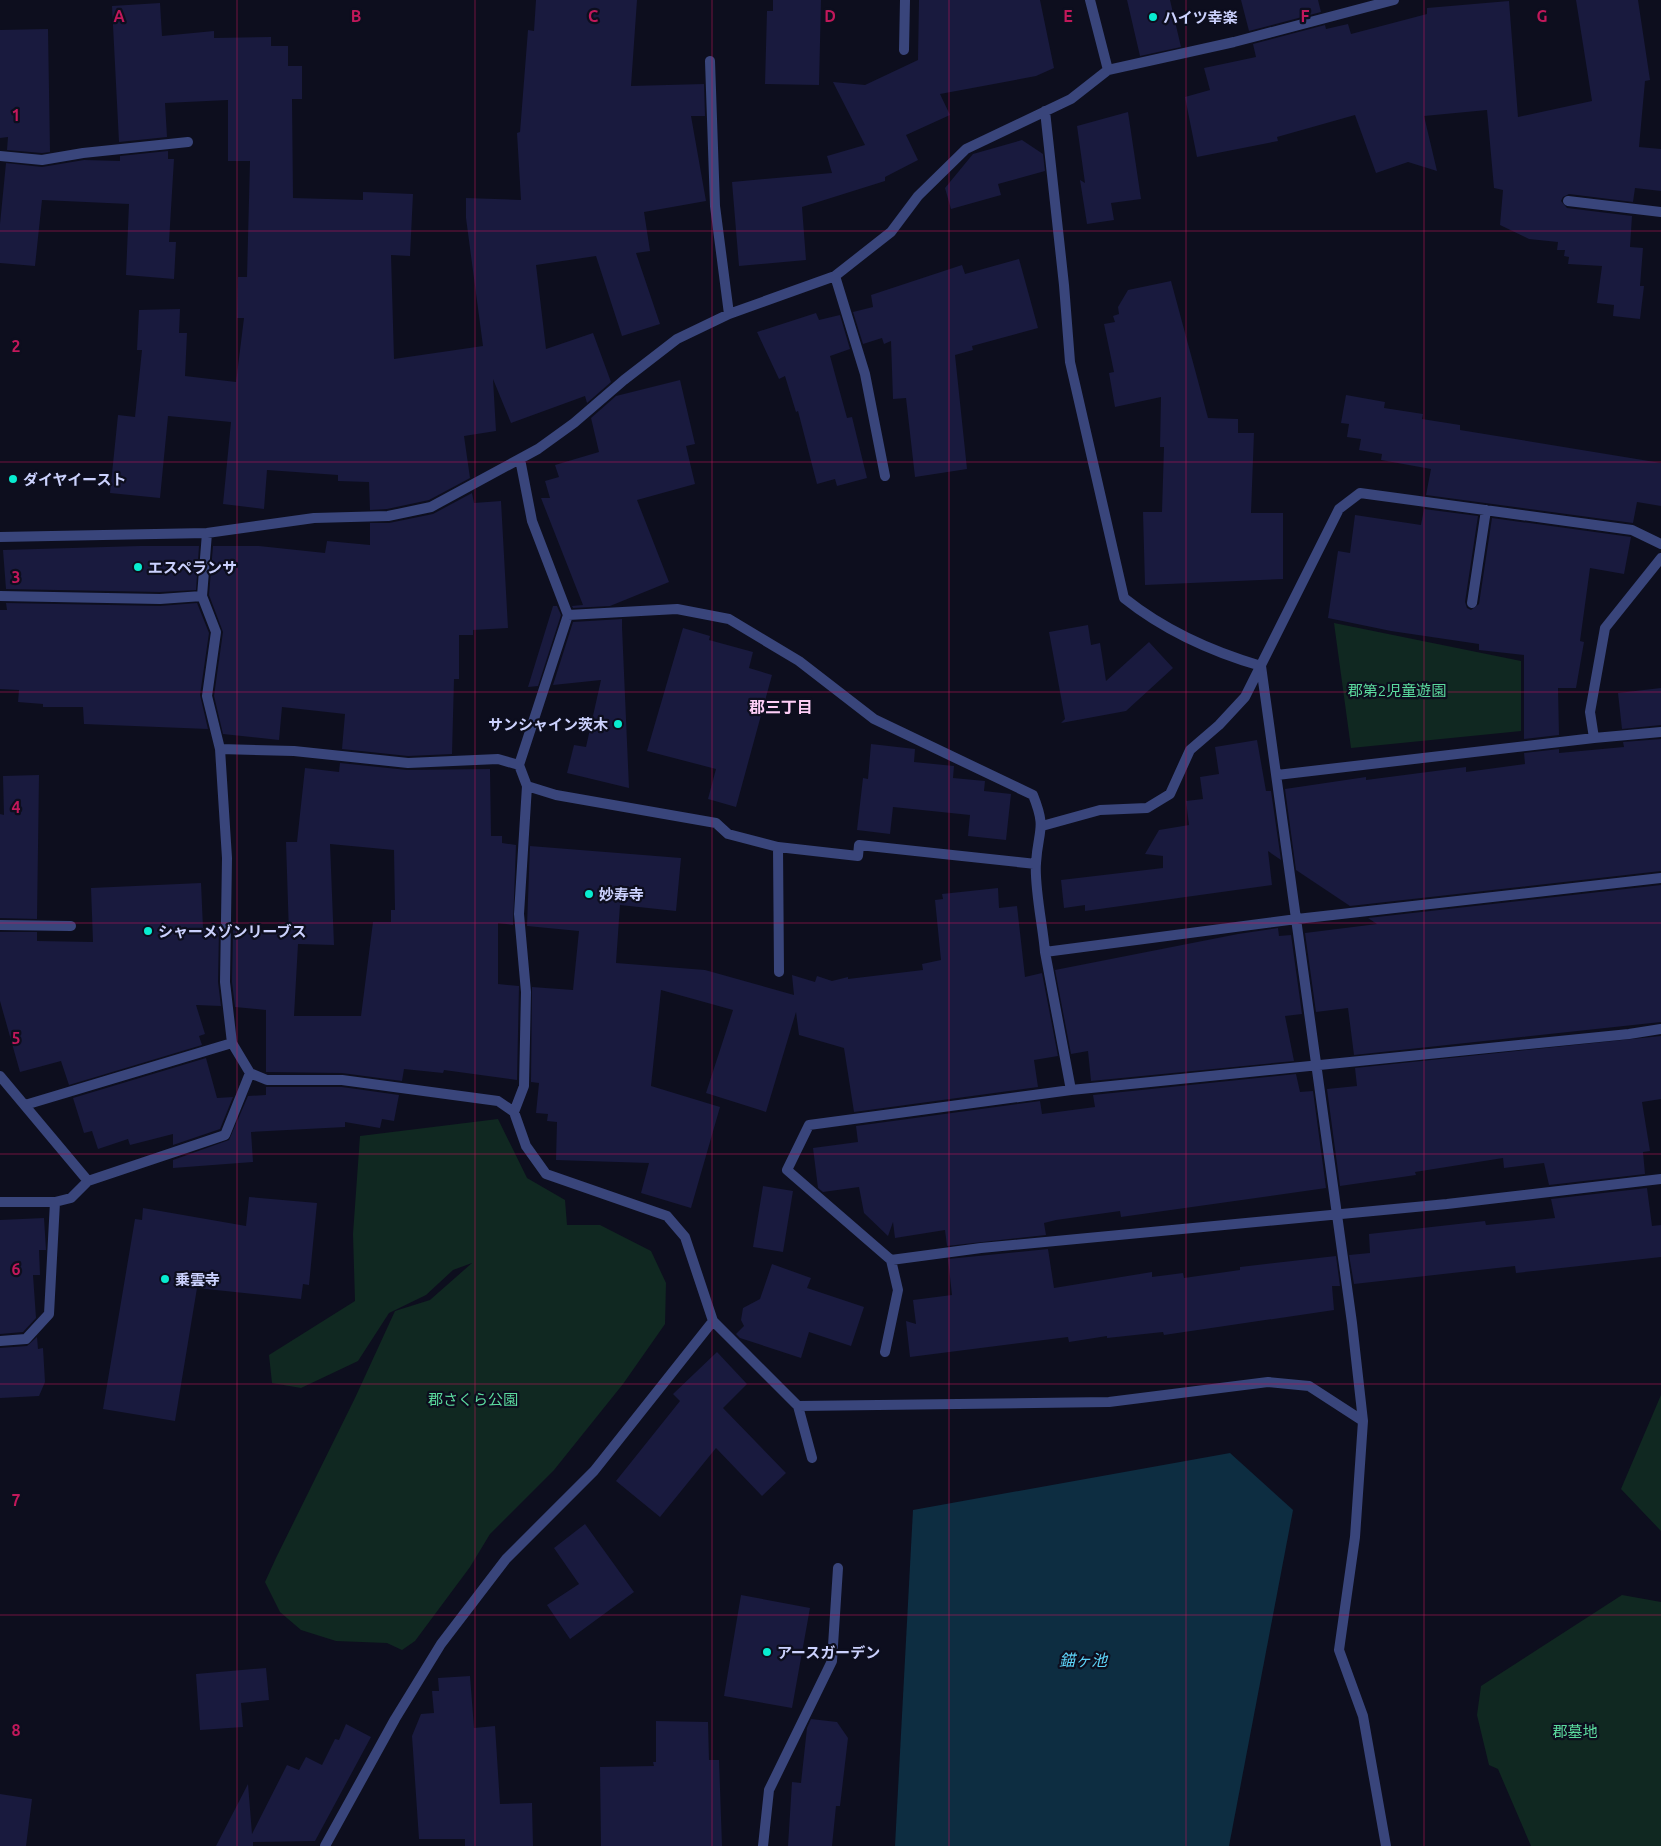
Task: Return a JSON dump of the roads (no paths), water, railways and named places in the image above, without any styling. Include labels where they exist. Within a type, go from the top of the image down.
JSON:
[{"type":"street","points":[[904,50],[905,0]]},
{"type":"street","points":[[1090,0],[1108,70]]},
{"type":"street","points":[[0,536],[207,533],[314,518],[388,516],[431,507],[520,459],[574,423],[677,338],[729,314],[835,276],[891,232],[918,196],[966,149],[1071,98],[1108,70],[1234,42],[1394,0]]},
{"type":"street","points":[[710,60],[715,206],[729,314]]},
{"type":"street","points":[[1045,112],[1064,285],[1070,362],[1124,598],[1145,615],[1224,655],[1261,666]]},
{"type":"street","points":[[0,156],[42,160],[83,153],[188,142]]},
{"type":"street","points":[[1568,201],[1661,212]]},
{"type":"street","points":[[835,276],[865,374],[884,476]]},
{"type":"street","points":[[514,1112],[524,1086],[526,992],[519,914],[527,786],[519,765],[568,615],[532,521],[520,459]]},
{"type":"street","points":[[1042,826],[1100,810],[1147,808],[1170,794],[1190,750],[1219,725],[1245,697],[1338,509],[1360,493],[1632,530],[1661,544]]},
{"type":"street","points":[[1472,603],[1486,510]]},
{"type":"street","points":[[207,533],[202,596],[216,632],[207,696],[220,749],[227,858],[225,982],[232,1043],[250,1073],[267,1080],[342,1080],[498,1101],[514,1112],[526,1146],[546,1174],[667,1216],[685,1237],[714,1321],[798,1406],[812,1458]]},
{"type":"street","points":[[1594,738],[1590,712],[1605,628],[1661,558]]},
{"type":"street","points":[[0,596],[160,599],[202,596]]},
{"type":"street","points":[[568,615],[677,609],[729,618],[799,661],[874,719],[1033,795],[1041,816],[1042,826],[1036,864],[1045,952],[1071,1090]]},
{"type":"street","points":[[1261,666],[1338,1214],[1363,1421],[1356,1538],[1340,1650],[1364,1716],[1386,1846]]},
{"type":"street","points":[[1277,775],[1661,732]]},
{"type":"street","points":[[220,749],[294,751],[408,763],[498,759],[519,765]]},
{"type":"street","points":[[527,786],[556,795],[716,824],[728,834],[778,847],[858,856],[859,845],[1036,864]]},
{"type":"street","points":[[778,847],[779,972]]},
{"type":"street","points":[[1045,952],[1297,919],[1661,878]]},
{"type":"street","points":[[0,925],[71,926]]},
{"type":"street","points":[[885,1352],[898,1290],[892,1260],[787,1170],[808,1125],[1071,1090],[1661,1029]]},
{"type":"street","points":[[25,1105],[232,1043]]},
{"type":"street","points":[[0,1202],[55,1202],[71,1198],[88,1181],[225,1135],[250,1073]]},
{"type":"street","points":[[0,1076],[88,1181]]},
{"type":"street","points":[[892,1260],[981,1248],[1447,1204],[1661,1179]]},
{"type":"street","points":[[0,1341],[26,1339],[49,1314],[55,1202]]},
{"type":"street","points":[[325,1846],[395,1720],[441,1644],[506,1559],[594,1471],[714,1321]]},
{"type":"street","points":[[798,1406],[1110,1402],[1268,1382],[1309,1386],[1363,1421]]},
{"type":"street","points":[[763,1846],[769,1790],[832,1661],[838,1568]]},
{"type":"water","name":"錨ヶ池","points":[[1230,1453],[1293,1510],[1229,1846],[895,1846],[913,1510]]},
{"type":"place","name":"ハイツ幸楽","points":[[1153,17]]},
{"type":"place","name":"ダイヤイースト","points":[[13,479]]},
{"type":"place","name":"エスペランサ","points":[[138,567]]},
{"type":"place","name":"サンシャイン茨木","points":[[618,724]]},
{"type":"place","name":"妙寿寺","points":[[589,894]]},
{"type":"place","name":"シャーメゾンリーブス","points":[[148,931]]},
{"type":"place","name":"乗雲寺","points":[[165,1279]]},
{"type":"place","name":"アースガーデン","points":[[767,1652]]},
{"type":"district","name":"郡三丁目","points":[[781,707]]},
{"type":"park label","name":"郡第2児童遊園","points":[[1397,690]]},
{"type":"park label","name":"郡さくら公園","points":[[473,1399]]},
{"type":"park label","name":"郡墓地","points":[[1575,1731]]}]
